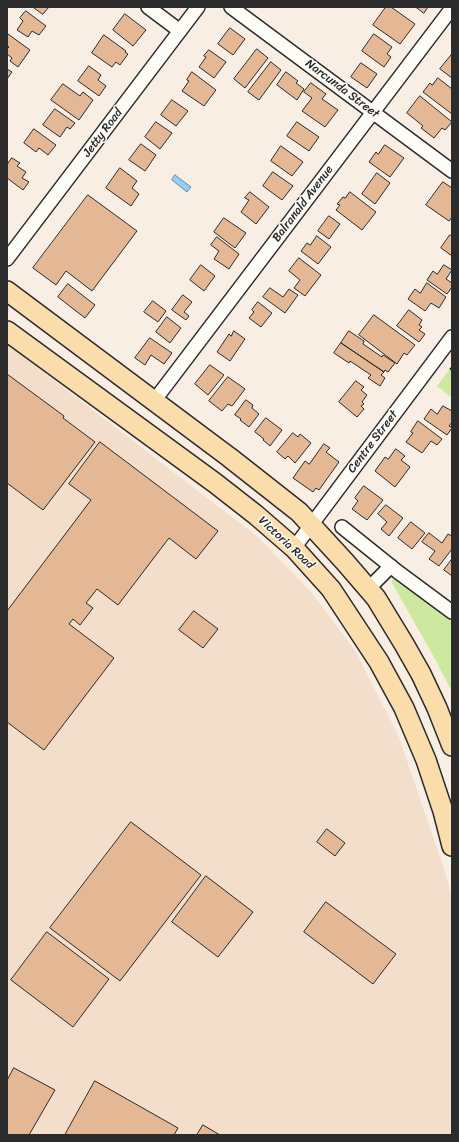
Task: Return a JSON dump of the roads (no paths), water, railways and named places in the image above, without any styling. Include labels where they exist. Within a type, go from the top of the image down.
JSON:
[{"type":"highway","points":[[7,291],[264,484],[299,512],[346,562],[376,598],[421,674],[437,708],[452,746]]},
{"type":"highway","name":"Victoria Road","points":[[7,331],[216,483],[294,548],[331,589],[379,662],[404,708],[426,760],[443,811],[452,846]]},
{"type":"street","points":[[148,7],[180,31]]},
{"type":"street","name":"Jetty Road","points":[[7,259],[198,7]]},
{"type":"street","name":"Narcunda Street","points":[[231,7],[452,171]]},
{"type":"street","name":"Balranald Avenue","points":[[154,401],[452,8]]},
{"type":"street","name":"Centre Street","points":[[294,548],[452,337]]},
{"type":"street","points":[[342,527],[452,612]]},
{"type":"street","points":[[368,589],[391,566]]},
{"type":"water","points":[[175,175],[191,187],[187,192],[172,180]]}]
